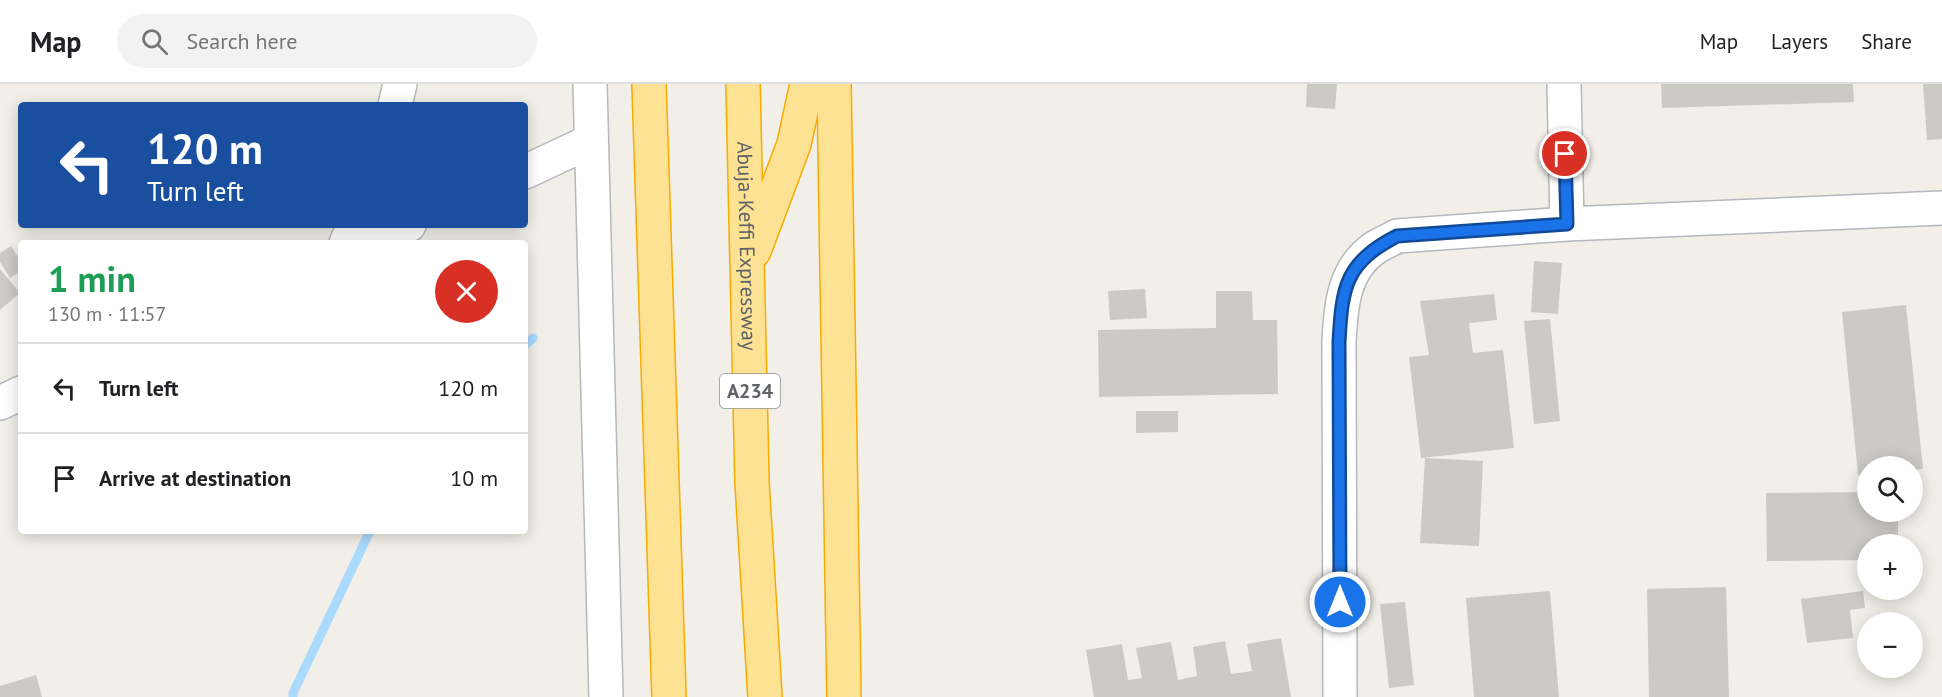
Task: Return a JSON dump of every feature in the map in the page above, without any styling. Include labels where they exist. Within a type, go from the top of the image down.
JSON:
[{"type":"highway","points":[[649,84],[669,697]]},
{"type":"highway","name":"Abuja-Keffi Expressway","points":[[743,84],[752,482],[765,697]]},
{"type":"highway","points":[[748,267],[794,144],[807,84]]},
{"type":"highway","points":[[834,84],[843,697]]},
{"type":"street","points":[[395,102],[399,84]]},
{"type":"street","points":[[590,84],[606,697]]},
{"type":"street","points":[[1564,84],[1567,224]]},
{"type":"street","points":[[528,171],[591,141]]},
{"type":"street","points":[[1340,697],[1339,342],[1341,302],[1354,267],[1376,247],[1397,236],[1567,224],[1942,208]]},
{"type":"street","points":[[376,240],[402,228]]},
{"type":"street","points":[[0,403],[18,394]]},
{"type":"building","points":[[1307,84],[1337,84],[1335,109],[1306,107]]},
{"type":"building","points":[[1661,84],[1853,84],[1854,102],[1662,108]]},
{"type":"building","points":[[1923,84],[1942,84],[1942,139],[1927,140]]},
{"type":"building","points":[[11,246],[18,257],[18,273],[10,278],[0,262],[0,253]]},
{"type":"building","points":[[1534,261],[1562,263],[1558,314],[1531,312]]},
{"type":"building","points":[[0,269],[18,291],[18,295],[0,310]]},
{"type":"building","points":[[1145,289],[1147,318],[1110,320],[1108,291]]},
{"type":"building","points":[[1216,291],[1252,291],[1253,320],[1277,320],[1278,394],[1099,397],[1098,330],[1216,328]]},
{"type":"building","points":[[1494,294],[1497,320],[1469,323],[1473,353],[1503,350],[1514,448],[1421,458],[1409,357],[1429,355],[1420,301]]},
{"type":"building","points":[[1906,305],[1922,456],[1857,456],[1857,465],[1842,312]]},
{"type":"building","points":[[1550,319],[1560,421],[1534,424],[1524,321]]},
{"type":"building","points":[[1136,411],[1178,411],[1178,432],[1136,433]]},
{"type":"building","points":[[1425,458],[1483,461],[1479,546],[1420,543]]},
{"type":"building","points":[[1857,492],[1857,522],[1898,522],[1898,534],[1857,534],[1857,560],[1767,561],[1766,493]]},
{"type":"building","points":[[1726,587],[1729,697],[1649,697],[1647,589]]},
{"type":"building","points":[[1550,591],[1559,697],[1474,697],[1466,598]]},
{"type":"building","points":[[1857,592],[1857,600],[1864,600],[1865,608],[1850,610],[1853,638],[1807,643],[1801,599]]},
{"type":"building","points":[[1405,602],[1414,685],[1389,688],[1380,604]]},
{"type":"building","points":[[1281,638],[1291,697],[1094,697],[1086,650],[1122,644],[1128,680],[1142,678],[1136,648],[1171,642],[1178,680],[1197,676],[1193,647],[1225,641],[1231,674],[1252,671],[1247,644]]},
{"type":"building","points":[[36,675],[42,697],[0,697],[0,686]]},
{"type":"waterway","points":[[528,342],[533,338]]},
{"type":"waterway","points":[[293,697],[369,534]]},
{"type":"route","points":[[1340,602],[1339,342],[1341,302],[1354,267],[1376,247],[1397,236],[1567,224],[1565,154]]}]
